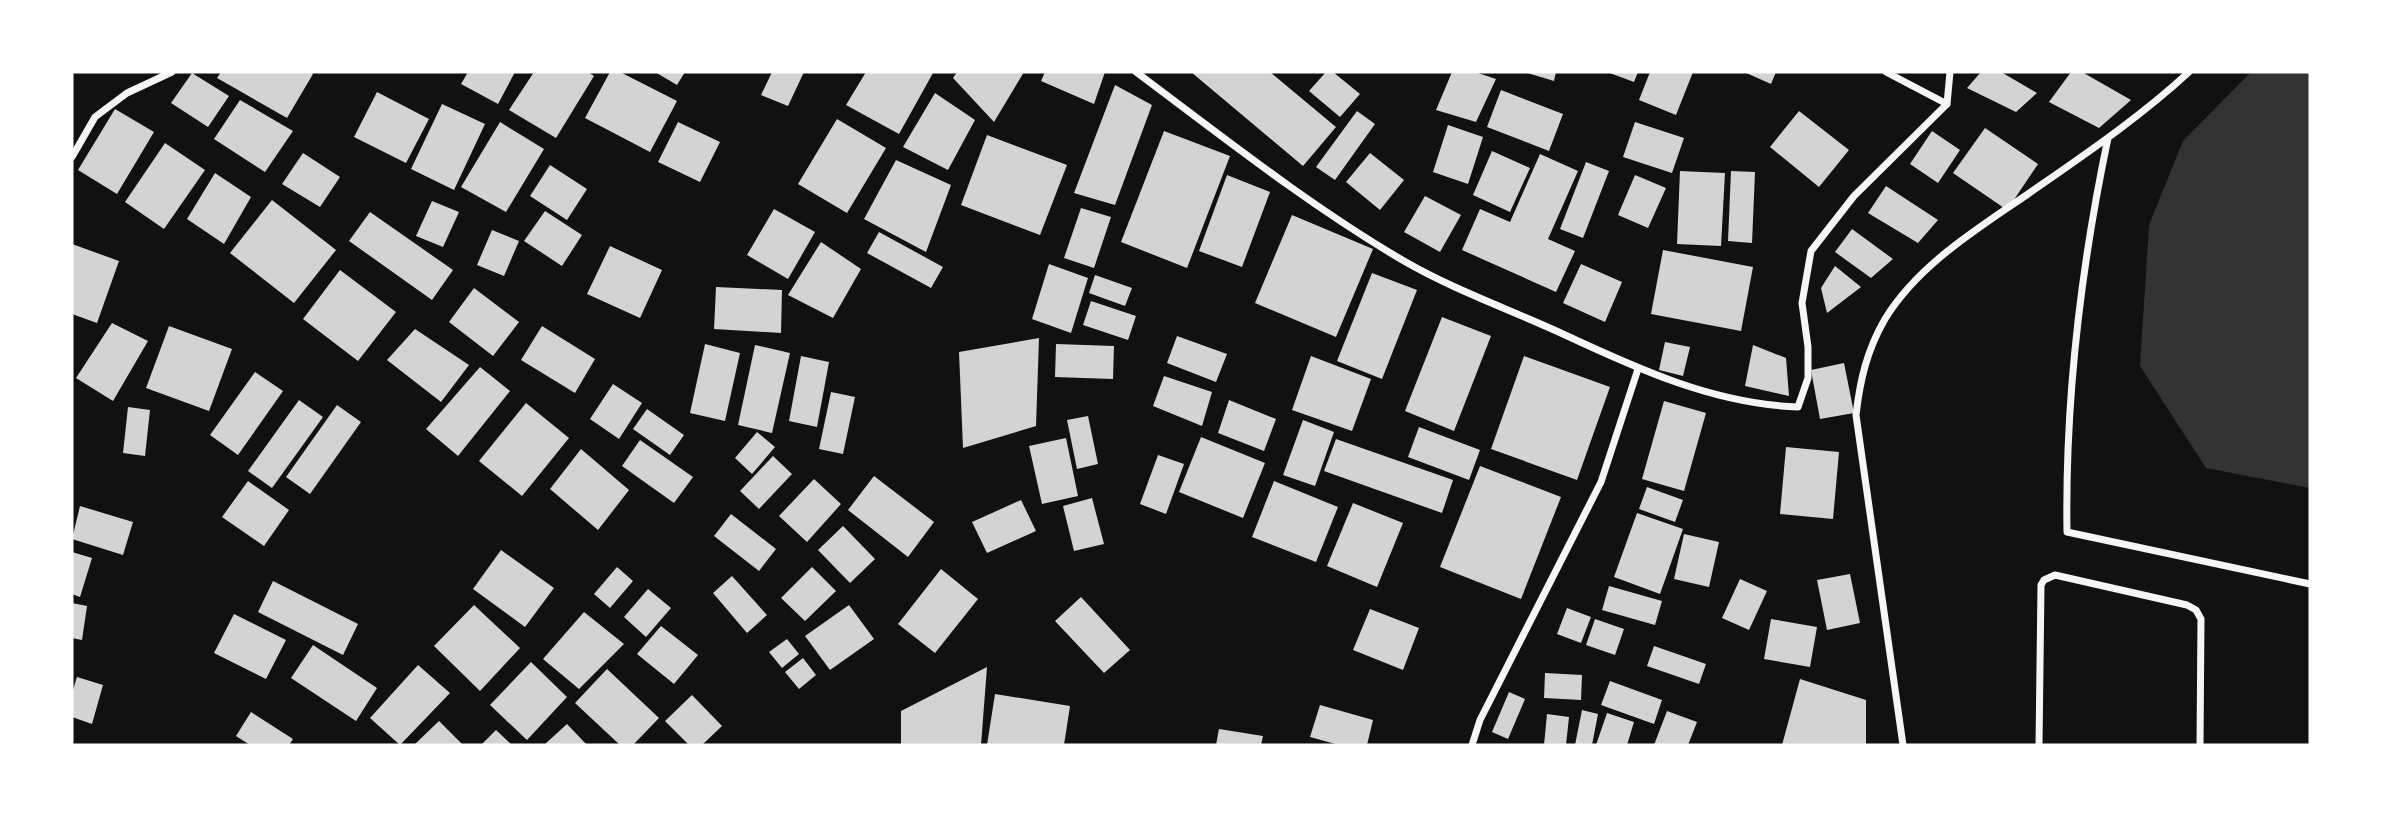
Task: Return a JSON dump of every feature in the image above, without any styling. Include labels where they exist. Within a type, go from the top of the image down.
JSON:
[{"type":"street","points":[[72,157],[95,117],[127,93],[172,72]]},
{"type":"street","points":[[1136,72],[1282,180],[1405,261],[1638,369],[1731,400],[1759,406],[1798,408],[1808,378],[1808,347],[1802,303],[1811,251],[1854,196],[1947,104],[1950,72]]},
{"type":"street","points":[[1886,72],[1947,104]]},
{"type":"street","points":[[1903,745],[1856,415],[1861,370],[1886,317],[1917,280],[1962,239],[2148,110],[2189,72]]},
{"type":"street","points":[[2108,138],[2089,231],[2079,313],[2066,493],[2067,532],[2310,584]]},
{"type":"street","points":[[1472,745],[1480,720],[1601,482],[1638,369]]},
{"type":"street","points":[[2039,745],[2041,585],[2044,580],[2055,575],[2187,605],[2196,610],[2201,619],[2200,745]]},
{"type":"shaded area","points":[[2251,72],[2310,72],[2310,488],[2206,468],[2140,366],[2149,225],[2183,141]]},
{"type":"building","points":[[221,72],[313,74],[287,118],[217,78]]},
{"type":"building","points":[[468,72],[515,72],[498,104],[461,84]]},
{"type":"building","points":[[534,72],[588,72],[594,76],[556,138],[509,110]]},
{"type":"building","points":[[610,72],[620,72],[677,101],[650,152],[585,118]]},
{"type":"building","points":[[655,72],[685,72],[677,85]]},
{"type":"building","points":[[772,72],[804,72],[788,106],[761,95]]},
{"type":"building","points":[[866,72],[933,73],[899,134],[846,105]]},
{"type":"building","points":[[957,72],[1024,72],[994,122],[953,78]]},
{"type":"building","points":[[1045,72],[1105,72],[1094,104],[1041,81]]},
{"type":"building","points":[[1191,72],[1270,72],[1336,127],[1303,166]]},
{"type":"building","points":[[1326,72],[1333,72],[1360,94],[1340,117],[1309,91]]},
{"type":"building","points":[[1452,72],[1475,72],[1496,79],[1476,122],[1436,110]]},
{"type":"building","points":[[1524,72],[1556,72],[1554,81]]},
{"type":"building","points":[[1607,72],[1638,72],[1634,82]]},
{"type":"building","points":[[1650,72],[1693,72],[1676,115],[1639,100]]},
{"type":"building","points":[[1744,72],[1776,72],[1771,84]]},
{"type":"building","points":[[1981,72],[2001,72],[2037,93],[2016,112],[1967,88]]},
{"type":"building","points":[[2071,72],[2082,72],[2131,100],[2099,128],[2049,102]]},
{"type":"building","points":[[192,73],[229,96],[208,127],[171,103]]},
{"type":"building","points":[[1115,85],[1152,105],[1115,205],[1074,193]]},
{"type":"building","points":[[1501,90],[1563,114],[1549,151],[1487,127]]},
{"type":"building","points":[[377,92],[429,119],[406,163],[354,137]]},
{"type":"building","points":[[935,93],[975,120],[948,170],[903,147]]},
{"type":"building","points":[[240,100],[293,131],[265,172],[214,139]]},
{"type":"building","points":[[442,104],[485,124],[454,190],[411,169]]},
{"type":"building","points":[[115,109],[154,132],[117,194],[78,170]]},
{"type":"building","points":[[1357,111],[1375,124],[1335,180],[1316,167]]},
{"type":"building","points":[[1799,111],[1849,150],[1819,187],[1770,147]]},
{"type":"building","points":[[837,119],[886,148],[847,213],[798,184]]},
{"type":"building","points":[[500,122],[544,149],[506,212],[461,187]]},
{"type":"building","points":[[678,122],[720,142],[700,182],[658,162]]},
{"type":"building","points":[[1635,122],[1684,138],[1672,173],[1623,157]]},
{"type":"building","points":[[1448,125],[1483,137],[1468,184],[1433,172]]},
{"type":"building","points":[[1985,128],[2038,164],[2007,210],[1953,173]]},
{"type":"building","points":[[1164,131],[1230,156],[1187,268],[1121,242]]},
{"type":"building","points":[[1932,131],[1960,150],[1938,183],[1910,164]]},
{"type":"building","points":[[987,135],[1067,165],[1040,235],[961,205]]},
{"type":"building","points":[[165,143],[205,170],[164,229],[125,202]]},
{"type":"building","points":[[1492,151],[1530,168],[1510,212],[1473,195]]},
{"type":"building","points":[[303,153],[340,177],[320,207],[282,184]]},
{"type":"building","points":[[1370,153],[1404,180],[1380,210],[1346,182]]},
{"type":"building","points":[[1540,154],[1578,171],[1548,239],[1575,251],[1556,292],[1462,250],[1480,209],[1510,222]]},
{"type":"building","points":[[896,160],[951,185],[926,252],[864,219]]},
{"type":"building","points":[[1586,162],[1609,171],[1583,238],[1560,229]]},
{"type":"building","points":[[550,165],[587,189],[567,220],[530,196]]},
{"type":"building","points":[[1680,171],[1725,173],[1721,246],[1677,244]]},
{"type":"building","points":[[1731,171],[1755,172],[1752,243],[1728,241]]},
{"type":"building","points":[[215,173],[251,197],[224,244],[187,219]]},
{"type":"building","points":[[1227,175],[1270,192],[1242,267],[1199,251]]},
{"type":"building","points":[[1635,175],[1666,188],[1648,228],[1618,215]]},
{"type":"building","points":[[1886,186],[1938,220],[1918,243],[1868,213]]},
{"type":"building","points":[[1425,196],[1461,215],[1440,252],[1404,232]]},
{"type":"building","points":[[272,200],[336,250],[294,303],[230,253]]},
{"type":"building","points":[[432,201],[459,212],[443,247],[416,236]]},
{"type":"building","points":[[1081,208],[1111,217],[1094,268],[1064,258]]},
{"type":"building","points":[[774,209],[815,232],[788,279],[747,255]]},
{"type":"building","points":[[545,211],[582,235],[562,266],[524,241]]},
{"type":"building","points":[[370,212],[453,270],[432,300],[349,241]]},
{"type":"building","points":[[1292,215],[1373,249],[1336,337],[1255,303]]},
{"type":"building","points":[[1852,229],[1893,259],[1871,278],[1835,252]]},
{"type":"building","points":[[492,230],[519,241],[504,276],[477,265]]},
{"type":"building","points":[[879,232],[943,267],[931,288],[867,253]]},
{"type":"building","points":[[821,242],[861,269],[833,318],[788,295]]},
{"type":"building","points":[[72,244],[119,261],[97,323],[72,314]]},
{"type":"building","points":[[610,246],[662,270],[640,318],[587,294]]},
{"type":"building","points":[[1663,250],[1753,267],[1741,331],[1651,314]]},
{"type":"building","points":[[1049,264],[1088,278],[1071,333],[1032,319]]},
{"type":"building","points":[[1581,264],[1622,282],[1605,322],[1563,303]]},
{"type":"building","points":[[1835,266],[1861,287],[1827,313],[1821,288]]},
{"type":"building","points":[[340,270],[396,312],[358,361],[303,319]]},
{"type":"building","points":[[1372,273],[1417,290],[1382,379],[1337,361]]},
{"type":"building","points":[[1095,275],[1132,288],[1125,306],[1089,293]]},
{"type":"building","points":[[716,287],[782,290],[781,333],[714,329]]},
{"type":"building","points":[[474,288],[519,322],[493,356],[449,322]]},
{"type":"building","points":[[1091,301],[1136,316],[1128,340],[1083,325]]},
{"type":"building","points":[[1442,317],[1491,336],[1454,431],[1405,411]]},
{"type":"building","points":[[112,323],[148,341],[113,401],[76,378]]},
{"type":"building","points":[[169,326],[232,349],[209,411],[146,388]]},
{"type":"building","points":[[542,326],[595,359],[575,393],[521,360]]},
{"type":"building","points":[[415,329],[469,365],[441,402],[387,360]]},
{"type":"building","points":[[1177,336],[1227,354],[1216,382],[1167,363]]},
{"type":"building","points":[[1039,338],[1036,426],[963,448],[959,352]]},
{"type":"building","points":[[1665,342],[1690,347],[1683,376],[1659,370]]},
{"type":"building","points":[[705,344],[740,353],[725,421],[690,413]]},
{"type":"building","points":[[1056,344],[1114,346],[1113,379],[1055,377]]},
{"type":"building","points":[[755,345],[790,353],[772,433],[738,425]]},
{"type":"building","points":[[1753,345],[1786,358],[1789,396],[1745,386]]},
{"type":"building","points":[[801,356],[829,362],[817,427],[789,421]]},
{"type":"building","points":[[1311,356],[1371,379],[1352,431],[1292,410]]},
{"type":"building","points":[[1524,356],[1610,387],[1577,480],[1491,449]]},
{"type":"building","points":[[1844,363],[1854,413],[1820,419],[1811,370]]},
{"type":"building","points":[[480,367],[510,391],[458,456],[426,429]]},
{"type":"building","points":[[255,372],[283,391],[238,455],[210,435]]},
{"type":"building","points":[[1164,376],[1212,392],[1202,426],[1153,406]]},
{"type":"building","points":[[613,384],[642,403],[619,439],[590,419]]},
{"type":"building","points":[[831,392],[855,397],[843,454],[819,449]]},
{"type":"building","points":[[299,400],[323,417],[272,488],[248,471]]},
{"type":"building","points":[[1229,400],[1276,419],[1264,451],[1218,433]]},
{"type":"building","points":[[1664,401],[1706,413],[1684,491],[1642,479]]},
{"type":"building","points":[[526,403],[569,438],[522,496],[479,461]]},
{"type":"building","points":[[337,405],[361,422],[310,494],[286,477]]},
{"type":"building","points":[[128,407],[150,410],[145,456],[123,453]]},
{"type":"building","points":[[647,409],[684,435],[670,455],[633,429]]},
{"type":"building","points":[[1088,416],[1098,464],[1077,469],[1067,420]]},
{"type":"building","points":[[1303,420],[1334,432],[1315,486],[1283,475]]},
{"type":"building","points":[[1419,427],[1480,450],[1469,480],[1408,457]]},
{"type":"building","points":[[757,432],[775,447],[752,474],[735,458]]},
{"type":"building","points":[[1201,437],[1265,463],[1243,518],[1179,492]]},
{"type":"building","points":[[1066,438],[1078,496],[1042,504],[1029,446]]},
{"type":"building","points":[[1336,439],[1453,480],[1442,513],[1324,471]]},
{"type":"building","points":[[640,440],[693,477],[674,503],[622,466]]},
{"type":"building","points":[[1786,447],[1839,452],[1833,519],[1780,514]]},
{"type":"building","points":[[581,449],[629,490],[598,530],[550,489]]},
{"type":"building","points":[[1158,455],[1184,464],[1166,514],[1140,504]]},
{"type":"building","points":[[773,456],[792,474],[759,509],[740,491]]},
{"type":"building","points":[[1480,466],[1561,497],[1521,599],[1440,567]]},
{"type":"building","points":[[874,476],[934,522],[908,557],[848,510]]},
{"type":"building","points":[[814,479],[841,504],[807,542],[779,516]]},
{"type":"building","points":[[248,481],[289,510],[264,546],[222,517]]},
{"type":"building","points":[[1274,481],[1338,507],[1316,562],[1252,537]]},
{"type":"building","points":[[1647,487],[1683,500],[1675,522],[1639,509]]},
{"type":"building","points":[[1092,498],[1104,544],[1074,551],[1063,506]]},
{"type":"building","points":[[1021,500],[1036,531],[987,553],[972,522]]},
{"type":"building","points":[[1353,503],[1403,523],[1377,587],[1327,566]]},
{"type":"building","points":[[80,506],[133,522],[123,555],[72,539]]},
{"type":"building","points":[[1637,513],[1683,529],[1660,594],[1614,577]]},
{"type":"building","points":[[731,514],[776,549],[759,571],[714,536]]},
{"type":"building","points":[[843,526],[875,559],[850,583],[818,550]]},
{"type":"building","points":[[1684,534],[1719,542],[1709,587],[1674,579]]},
{"type":"building","points":[[501,550],[554,588],[525,627],[473,589]]},
{"type":"building","points":[[72,552],[92,558],[80,597],[72,594]]},
{"type":"building","points":[[617,567],[633,581],[610,608],[594,594]]},
{"type":"building","points":[[812,567],[836,591],[805,621],[781,598]]},
{"type":"building","points":[[941,569],[978,599],[935,653],[898,624]]},
{"type":"building","points":[[1850,574],[1860,623],[1827,630],[1817,580]]},
{"type":"building","points":[[732,576],[767,615],[747,633],[713,593]]},
{"type":"building","points":[[1740,579],[1767,591],[1749,630],[1722,618]]},
{"type":"building","points":[[273,581],[358,624],[343,655],[258,612]]},
{"type":"building","points":[[1609,586],[1662,601],[1655,625],[1602,610]]},
{"type":"building","points":[[648,589],[671,608],[646,637],[624,617]]},
{"type":"building","points":[[1081,597],[1130,650],[1104,673],[1055,621]]},
{"type":"building","points":[[72,603],[87,606],[82,640],[72,638]]},
{"type":"building","points":[[474,605],[520,648],[480,691],[434,646]]},
{"type":"building","points":[[849,605],[874,639],[830,670],[805,636]]},
{"type":"building","points":[[1567,608],[1591,617],[1581,643],[1557,634]]},
{"type":"building","points":[[1370,609],[1419,628],[1403,670],[1353,650]]},
{"type":"building","points":[[584,612],[624,644],[579,689],[543,659]]},
{"type":"building","points":[[234,614],[286,640],[266,679],[214,653]]},
{"type":"building","points":[[1595,619],[1624,629],[1615,655],[1586,645]]},
{"type":"building","points":[[1771,619],[1817,627],[1810,667],[1764,659]]},
{"type":"building","points":[[661,626],[698,655],[674,684],[637,654]]},
{"type":"building","points":[[787,639],[799,654],[782,668],[769,652]]},
{"type":"building","points":[[313,645],[377,688],[356,721],[291,678]]},
{"type":"building","points":[[1654,646],[1706,664],[1699,684],[1647,666]]},
{"type":"building","points":[[803,658],[816,675],[799,689],[785,672]]},
{"type":"building","points":[[531,662],[567,697],[527,740],[490,705]]},
{"type":"building","points":[[418,665],[450,693],[400,745],[370,718]]},
{"type":"building","points":[[987,667],[981,745],[901,745],[901,711]]},
{"type":"building","points":[[607,669],[659,718],[633,745],[620,745],[575,703]]},
{"type":"building","points":[[1545,673],[1582,675],[1581,700],[1544,698]]},
{"type":"building","points":[[77,677],[103,685],[92,724],[72,717],[72,693]]},
{"type":"building","points":[[1800,679],[1866,700],[1866,745],[1782,745]]},
{"type":"building","points":[[1610,681],[1662,700],[1654,724],[1601,705]]},
{"type":"building","points":[[1509,692],[1525,699],[1508,739],[1492,732]]},
{"type":"building","points":[[995,694],[1070,706],[1064,745],[987,745]]},
{"type":"building","points":[[692,695],[722,726],[702,745],[689,745],[665,721]]},
{"type":"building","points":[[1320,705],[1373,720],[1367,745],[1339,745],[1310,737]]},
{"type":"building","points":[[1582,710],[1598,714],[1592,745],[1575,745]]},
{"type":"building","points":[[1667,711],[1697,722],[1688,745],[1654,745]]},
{"type":"building","points":[[251,712],[293,739],[289,745],[250,745],[236,736]]},
{"type":"building","points":[[1607,713],[1634,722],[1627,745],[1596,745]]},
{"type":"building","points":[[1547,714],[1569,717],[1566,745],[1544,745]]},
{"type":"building","points":[[439,721],[463,745],[414,745]]},
{"type":"building","points":[[567,724],[587,745],[544,745]]},
{"type":"building","points":[[1219,729],[1263,736],[1261,745],[1216,745]]},
{"type":"building","points":[[496,730],[512,745],[481,745]]}]
